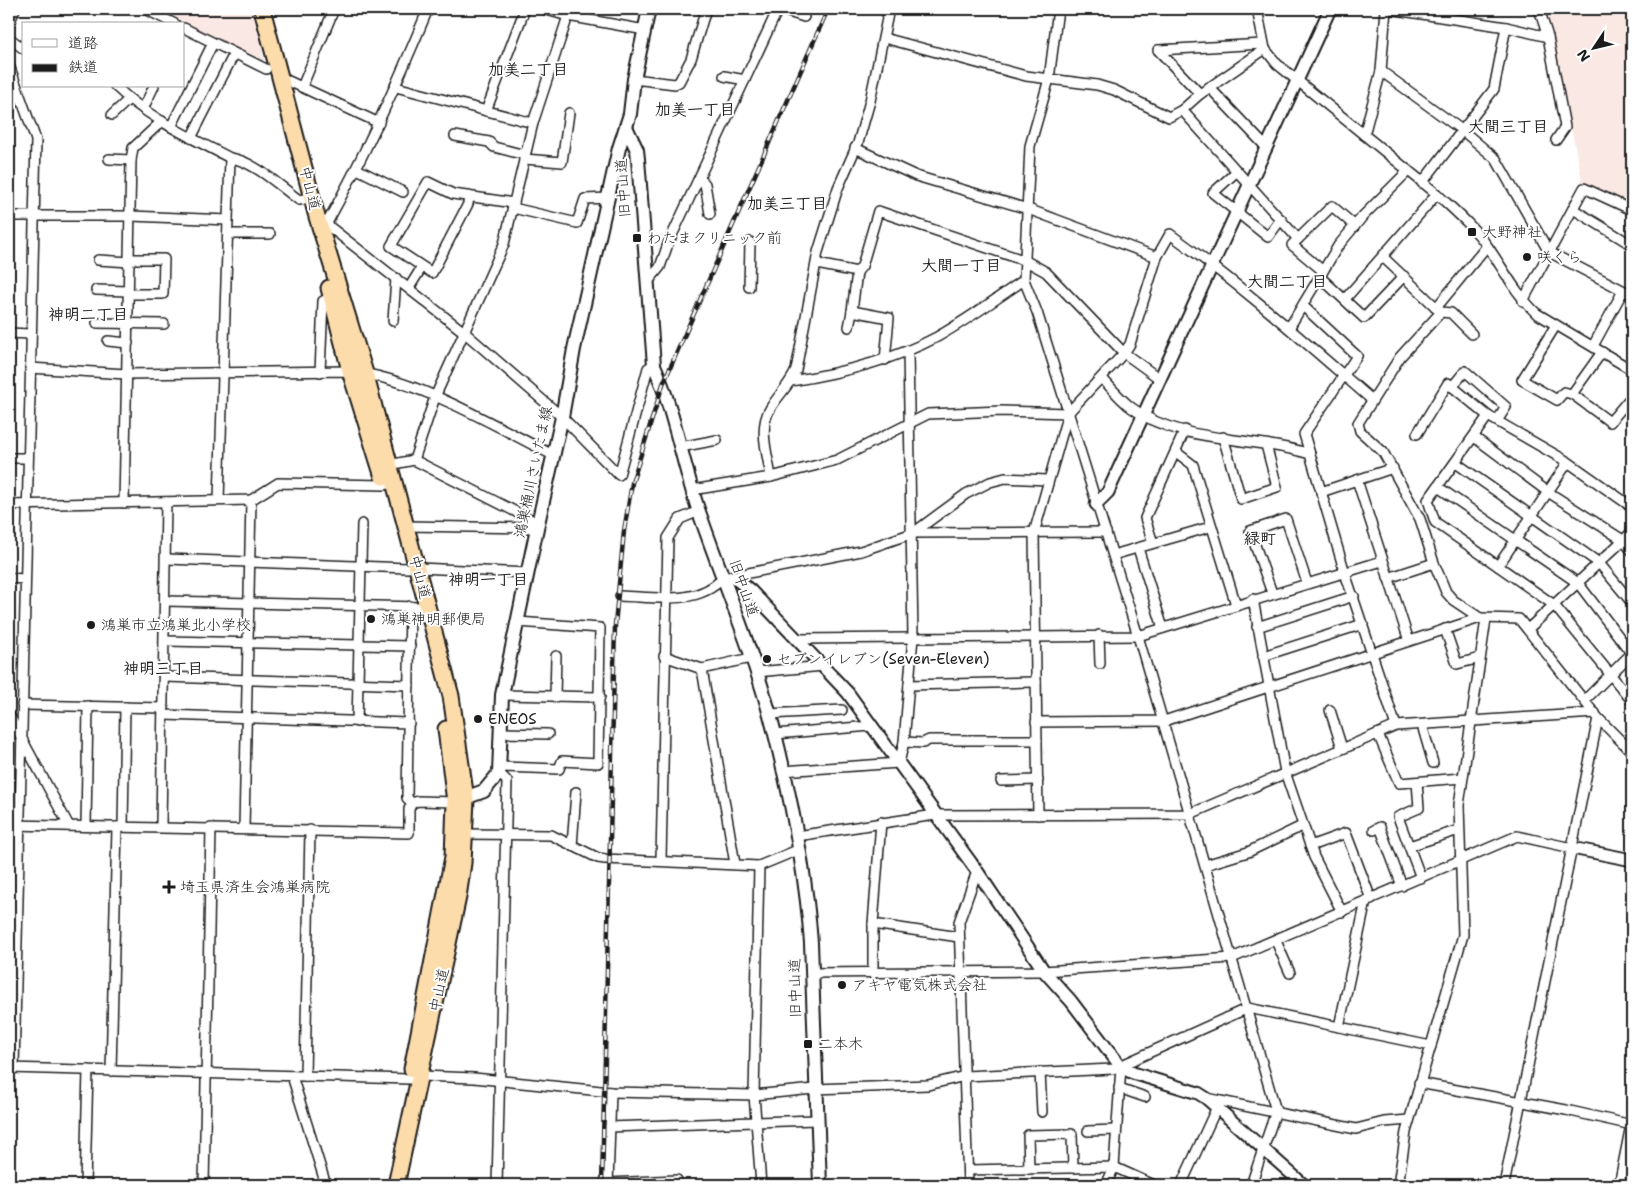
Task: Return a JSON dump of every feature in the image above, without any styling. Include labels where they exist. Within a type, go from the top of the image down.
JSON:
[{"type":"highway","name":"中山道","points":[[254,9],[332,297],[390,465],[406,526],[413,568],[415,606],[442,703],[460,800],[450,882],[396,1185]]},
{"type":"highway","name":"中山道","points":[[262,9],[272,73],[322,220],[385,485],[413,568],[451,696],[464,834],[458,897],[415,1078],[387,1185]]},
{"type":"main road","points":[[626,127],[649,9]]},
{"type":"main road","name":"鴻巣桶川さいたま線","points":[[500,770],[502,696],[562,417],[574,349],[619,148],[626,127]]},
{"type":"main road","name":"旧中山道","points":[[626,127],[636,150],[654,365],[665,388],[699,511],[728,578],[769,714],[800,850],[808,909],[814,1089],[820,1185]]},
{"type":"main road","points":[[460,800],[484,791],[500,770]]},
{"type":"street","points":[[9,24],[15,9]]},
{"type":"street","points":[[145,9],[171,22]]},
{"type":"street","points":[[302,87],[334,9]]},
{"type":"street","points":[[428,9],[396,88],[357,169],[322,220],[464,332],[562,417],[619,475],[648,368],[654,365]]},
{"type":"street","points":[[486,110],[525,9]]},
{"type":"street","points":[[543,9],[568,16],[645,30]]},
{"type":"street","points":[[634,79],[675,84],[679,82],[691,59],[706,9]]},
{"type":"street","points":[[647,283],[660,266],[668,244],[778,9],[804,17]]},
{"type":"street","points":[[771,477],[766,446],[765,421],[770,409],[791,381],[796,370],[817,264],[830,212],[855,148],[870,101],[889,9]]},
{"type":"street","points":[[1058,9],[1049,79],[1030,146],[1024,280],[1037,312],[1164,721],[1248,1008],[1276,1111],[1251,1185]]},
{"type":"street","points":[[1257,9],[1264,46],[1297,82],[1437,194],[1487,246],[1524,301],[1536,313],[1632,370]]},
{"type":"street","points":[[1096,504],[1108,492],[1330,9]]},
{"type":"street","points":[[1364,135],[1381,71],[1387,9],[1506,27],[1548,37]]},
{"type":"street","points":[[1539,9],[1548,37],[1565,127],[1556,140]]},
{"type":"street","points":[[414,460],[435,397],[504,244],[533,122],[568,16]]},
{"type":"street","points":[[1422,183],[1494,89],[1506,27]]},
{"type":"street","points":[[185,29],[272,73],[379,123]]},
{"type":"street","points":[[9,38],[22,48]]},
{"type":"street","points":[[884,38],[1026,76],[1096,85],[1114,90],[1169,116],[1182,110],[1200,94],[1264,46]]},
{"type":"street","points":[[171,127],[213,43]]},
{"type":"street","points":[[1200,94],[1158,50],[1264,46]]},
{"type":"street","points":[[191,138],[234,54]]},
{"type":"street","points":[[9,65],[36,140],[12,1068],[292,1076],[474,1078],[611,1092],[754,1095],[814,1089],[928,1085],[965,1076],[1121,1067],[1248,1008],[1431,1046]]},
{"type":"street","points":[[1381,71],[1463,131],[1496,159],[1548,252],[1632,295]]},
{"type":"street","points":[[724,76],[745,80]]},
{"type":"street","points":[[1209,87],[1267,148]]},
{"type":"street","points":[[117,88],[129,100],[171,127],[230,158],[237,159],[268,177],[299,200],[304,199]]},
{"type":"street","points":[[143,109],[153,88]]},
{"type":"street","points":[[396,88],[533,122]]},
{"type":"street","points":[[112,115],[129,100]]},
{"type":"street","points":[[1182,110],[1298,239]]},
{"type":"street","points":[[455,136],[489,142],[494,147],[525,157],[562,162],[569,114]]},
{"type":"street","points":[[124,503],[133,148],[162,121]]},
{"type":"street","points":[[855,148],[916,176],[1028,208],[1157,257]]},
{"type":"street","points":[[219,500],[230,158]]},
{"type":"street","points":[[109,159],[132,160]]},
{"type":"street","points":[[357,169],[403,192]]},
{"type":"street","points":[[1237,170],[1213,193],[1268,238],[1281,219]]},
{"type":"street","points":[[1289,328],[1338,246],[1408,171]]},
{"type":"street","points":[[700,178],[705,184],[710,214]]},
{"type":"street","points":[[469,196],[468,204],[432,273],[391,246],[428,182],[453,194],[469,196],[513,205],[577,223],[585,199],[608,198]]},
{"type":"street","points":[[1524,301],[1548,252],[1584,188],[1632,210]]},
{"type":"street","points":[[1345,299],[1372,267],[1384,258],[1437,194]]},
{"type":"street","points":[[1355,226],[1332,206],[1292,244],[1364,318],[1404,276]]},
{"type":"street","points":[[1573,209],[1632,246]]},
{"type":"street","points":[[849,327],[857,272],[862,266],[878,212],[1026,260],[1046,272],[1124,353],[1160,379]]},
{"type":"street","points":[[9,216],[131,216],[228,220]]},
{"type":"street","points":[[228,234],[270,234]]},
{"type":"street","points":[[1038,815],[1034,533],[1047,480],[1068,413],[1102,378],[1130,344],[1157,257],[1170,234],[1213,265],[1345,375],[1372,400]]},
{"type":"street","points":[[749,287],[750,242]]},
{"type":"street","points":[[1483,618],[1449,596],[1434,563],[1420,519],[1383,452],[1360,431],[1358,423],[1400,356],[1439,310],[1487,246]]},
{"type":"street","points":[[1384,258],[1439,310],[1451,314],[1472,334]]},
{"type":"street","points":[[96,290],[163,294],[164,260],[98,260]]},
{"type":"street","points":[[817,264],[857,272]]},
{"type":"street","points":[[409,288],[422,267]]},
{"type":"street","points":[[393,321],[396,278]]},
{"type":"street","points":[[791,381],[885,360],[908,351],[939,336],[1024,280]]},
{"type":"street","points":[[1592,346],[1623,290]]},
{"type":"street","points":[[320,372],[323,301],[332,297]]},
{"type":"street","points":[[1303,306],[1357,356],[1304,434],[1345,573],[1396,726]]},
{"type":"street","points":[[852,311],[889,318],[885,360]]},
{"type":"street","points":[[96,323],[164,324]]},
{"type":"street","points":[[1556,325],[1522,380],[1557,400],[1564,392],[1572,394],[1610,422],[1632,396]]},
{"type":"street","points":[[9,333],[30,334]]},
{"type":"street","points":[[108,341],[128,343]]},
{"type":"street","points":[[899,763],[904,742],[913,637],[913,533],[908,351]]},
{"type":"street","points":[[1572,394],[1602,352]]},
{"type":"street","points":[[30,368],[126,374],[358,372],[397,382],[435,397],[553,455]]},
{"type":"street","points":[[1452,387],[1465,371],[1506,407],[1497,421]]},
{"type":"street","points":[[1102,378],[1130,407],[1143,416],[1185,430],[1310,454]]},
{"type":"street","points":[[1417,434],[1448,383],[1488,416],[1568,462],[1632,507]]},
{"type":"street","points":[[692,490],[771,477],[837,460],[928,414],[1002,411],[1068,413]]},
{"type":"street","points":[[1488,416],[1428,500],[1435,522],[1554,605],[1609,676],[1632,701]]},
{"type":"street","points":[[1153,543],[1145,518],[1185,430]]},
{"type":"street","points":[[1223,437],[1241,499],[1277,487],[1266,445]]},
{"type":"street","points":[[1474,437],[1548,492],[1623,540],[1632,551]]},
{"type":"street","points":[[680,447],[717,440]]},
{"type":"street","points":[[1176,452],[1193,465],[1210,527],[1236,605]]},
{"type":"street","points":[[9,458],[27,458]]},
{"type":"street","points":[[390,465],[414,460],[530,519],[537,528]]},
{"type":"street","points":[[1498,566],[1568,462]]},
{"type":"street","points":[[1456,463],[1599,563],[1632,603]]},
{"type":"street","points":[[1321,492],[1393,468]]},
{"type":"street","points":[[620,596],[690,598],[728,578],[861,551],[913,533],[966,494],[990,482],[1005,478],[1047,480]]},
{"type":"street","points":[[1358,480],[1382,561],[1409,641]]},
{"type":"street","points":[[9,505],[251,500],[278,483],[385,485]]},
{"type":"street","points":[[1438,487],[1578,583],[1632,654],[1585,700]]},
{"type":"street","points":[[244,829],[251,500]]},
{"type":"street","points":[[161,828],[166,641],[166,502]]},
{"type":"street","points":[[661,860],[665,598],[668,538],[680,519],[699,511]]},
{"type":"street","points":[[1272,593],[1250,531],[1286,519],[1307,583]]},
{"type":"street","points":[[357,722],[362,524]]},
{"type":"street","points":[[406,526],[537,528]]},
{"type":"street","points":[[1113,555],[1210,527]]},
{"type":"street","points":[[913,533],[1106,532]]},
{"type":"street","points":[[1528,629],[1632,532]]},
{"type":"street","points":[[1138,548],[1163,628]]},
{"type":"street","points":[[167,559],[361,565],[528,573]]},
{"type":"street","points":[[797,639],[1035,635],[1138,636],[1272,593],[1382,561]]},
{"type":"street","points":[[1388,578],[1434,563]]},
{"type":"street","points":[[9,578],[24,579]]},
{"type":"street","points":[[728,578],[750,590],[848,693],[977,871],[1044,971],[1070,1001],[1121,1067],[1133,1073],[1198,1093],[1206,1098],[1304,1185]]},
{"type":"street","points":[[1258,627],[1354,596]]},
{"type":"street","points":[[1253,599],[1285,772],[1310,846],[1342,912]]},
{"type":"street","points":[[166,601],[415,606],[410,646],[407,798],[412,803]]},
{"type":"street","points":[[1398,1185],[1419,1083],[1463,935],[1458,805],[1480,658],[1483,618]]},
{"type":"street","points":[[1036,722],[1164,721],[1483,618],[1519,619],[1596,715],[1632,752]]},
{"type":"street","points":[[500,770],[559,769],[562,761],[598,763],[600,628],[518,622]]},
{"type":"street","points":[[1263,656],[1363,624]]},
{"type":"street","points":[[1445,629],[1457,664],[1480,658]]},
{"type":"street","points":[[1099,635],[1100,664]]},
{"type":"street","points":[[166,641],[248,641],[410,646]]},
{"type":"street","points":[[555,697],[556,656]]},
{"type":"street","points":[[664,656],[702,669],[751,658]]},
{"type":"street","points":[[756,672],[824,666]]},
{"type":"street","points":[[702,669],[735,864]]},
{"type":"street","points":[[165,677],[409,684]]},
{"type":"street","points":[[909,685],[1036,682]]},
{"type":"street","points":[[502,696],[600,698]]},
{"type":"street","points":[[22,705],[125,707],[246,718],[409,723]]},
{"type":"street","points":[[86,826],[88,706]]},
{"type":"street","points":[[111,1071],[125,707]]},
{"type":"street","points":[[769,714],[842,710]]},
{"type":"street","points":[[1330,710],[1342,748]]},
{"type":"street","points":[[9,715],[69,826]]},
{"type":"street","points":[[797,836],[935,815],[1190,814],[1396,726],[1596,715]]},
{"type":"street","points":[[1504,1185],[1572,848],[1596,715]]},
{"type":"street","points":[[1422,725],[1433,763]]},
{"type":"street","points":[[775,734],[872,726]]},
{"type":"street","points":[[502,733],[548,734]]},
{"type":"street","points":[[1378,734],[1399,783],[1462,778]]},
{"type":"street","points":[[904,742],[923,743],[929,740],[1037,740]]},
{"type":"street","points":[[782,771],[899,763]]},
{"type":"street","points":[[497,1185],[507,834],[507,781],[500,770]]},
{"type":"street","points":[[1001,781],[1038,780]]},
{"type":"street","points":[[1418,782],[1419,808],[1398,817],[1421,878]]},
{"type":"street","points":[[572,846],[576,792]]},
{"type":"street","points":[[9,824],[409,833],[409,809],[412,803],[418,801],[460,800]]},
{"type":"street","points":[[873,974],[873,924],[881,822]]},
{"type":"street","points":[[1205,866],[1248,852],[1302,826]]},
{"type":"street","points":[[1374,830],[1380,827],[1402,886]]},
{"type":"street","points":[[204,1185],[211,828]]},
{"type":"street","points":[[305,1076],[310,830]]},
{"type":"street","points":[[1408,846],[1459,830]]},
{"type":"street","points":[[1310,846],[1346,833],[1369,900],[1339,1026]]},
{"type":"street","points":[[464,834],[551,835],[598,858],[759,866],[800,850]]},
{"type":"street","points":[[811,973],[873,974],[960,970],[1044,971],[1232,958],[1276,941],[1518,836],[1632,860]]},
{"type":"street","points":[[759,866],[754,1095],[761,1185]]},
{"type":"street","points":[[968,1185],[959,922],[977,871]]},
{"type":"street","points":[[873,924],[960,938]]},
{"type":"street","points":[[1276,941],[1290,973]]},
{"type":"street","points":[[1106,1185],[1114,1167],[1121,1067]]},
{"type":"street","points":[[85,1185],[88,1070]]},
{"type":"street","points":[[1040,1072],[1042,1112]]},
{"type":"street","points":[[292,1076],[326,1185]]},
{"type":"street","points":[[1419,1083],[1632,1125],[1619,1185]]},
{"type":"street","points":[[1119,1088],[1145,1097]]},
{"type":"street","points":[[611,1092],[608,1184],[677,1180]]},
{"type":"street","points":[[1206,1098],[1356,1129],[1384,1122],[1410,1120]]},
{"type":"street","points":[[1181,1185],[1217,1107]]},
{"type":"street","points":[[610,1127],[816,1120]]},
{"type":"street","points":[[1088,1130],[1116,1130]]},
{"type":"street","points":[[1029,1169],[1028,1135],[1072,1134],[1073,1168]]},
{"type":"street","points":[[968,1170],[1114,1167],[1154,1185]]},
{"type":"shaded area","points":[[153,9],[254,9],[265,65],[185,25],[185,22],[180,22]]},
{"type":"shaded area","points":[[1543,9],[1632,9],[1632,207],[1583,185],[1552,35]]},
{"type":"railway","points":[[602,1185],[615,625],[624,531],[632,483],[663,384],[828,9]]},
{"type":"place","name":"大野神社","points":[[1472,232]]},
{"type":"place","name":"わたまクリニック前","points":[[637,238]]},
{"type":"place","name":"咲くら","points":[[1527,257]]},
{"type":"place","name":"鴻巣神明郵便局","points":[[371,619]]},
{"type":"place","name":"鴻巣市立鴻巣北小学校","points":[[91,625]]},
{"type":"place","name":"セブンイレブン(Seven-Eleven)","points":[[767,659]]},
{"type":"place","name":"ENEOS","points":[[478,719]]},
{"type":"place","name":"埼玉県済生会鴻巣病院","points":[[169,887]]},
{"type":"place","name":"アキヤ電気株式会社","points":[[842,985]]},
{"type":"place","name":"二本木","points":[[808,1044]]},
{"type":"district","name":"加美二丁目","points":[[528,69]]},
{"type":"district","name":"加美一丁目","points":[[695,109]]},
{"type":"district","name":"大間三丁目","points":[[1508,126]]},
{"type":"district","name":"加美三丁目","points":[[787,203]]},
{"type":"district","name":"大間一丁目","points":[[961,265]]},
{"type":"district","name":"大間二丁目","points":[[1287,281]]},
{"type":"district","name":"神明二丁目","points":[[88,314]]},
{"type":"district","name":"緑町","points":[[1260,538]]},
{"type":"district","name":"神明一丁目","points":[[488,579]]},
{"type":"district","name":"神明三丁目","points":[[163,668]]}]
